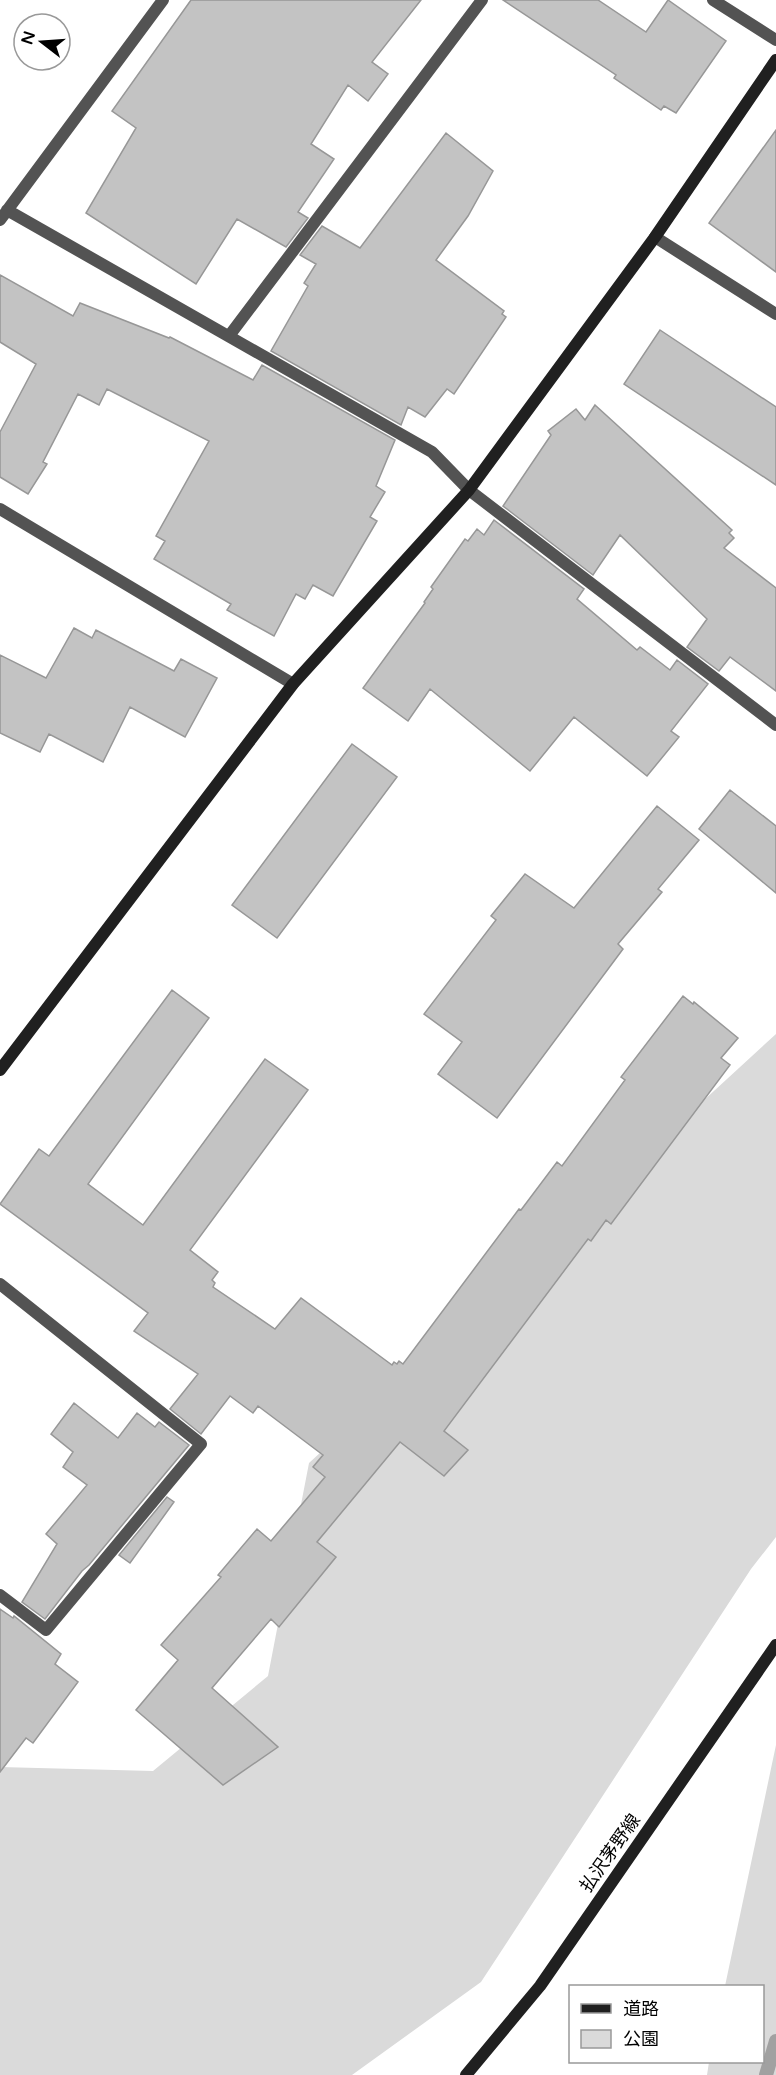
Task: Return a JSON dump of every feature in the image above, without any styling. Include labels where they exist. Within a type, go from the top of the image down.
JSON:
[{"type":"street","points":[[163,0],[4,215],[229,336],[432,452],[469,490],[776,725]]},
{"type":"street","points":[[229,336],[482,0]]},
{"type":"street","points":[[712,0],[776,40]]},
{"type":"street","points":[[0,1070],[293,684],[469,490],[655,237],[776,60]]},
{"type":"street","points":[[655,237],[776,314]]},
{"type":"street","points":[[0,508],[293,684]]},
{"type":"street","points":[[0,1284],[201,1444],[46,1630],[0,1595]]},
{"type":"street","name":"払沢茅野線","points":[[466,2075],[540,1986],[776,1646]]},
{"type":"green space","points":[[776,1034],[776,1537],[751,1569],[481,1982],[352,2075],[0,2075],[0,1767],[153,1771],[268,1676],[309,1463]]},
{"type":"green space","points":[[776,1745],[776,2075],[707,2075],[709,2063],[764,2063],[764,1985],[725,1985]]},
{"type":"building","points":[[191,0],[421,0],[372,62],[388,74],[368,101],[348,85],[311,144],[334,159],[298,212],[308,218],[286,247],[237,219],[196,284],[86,213],[136,128],[112,111]]},
{"type":"building","points":[[503,0],[598,0],[646,32],[668,0],[726,41],[676,113],[664,106],[661,110],[614,78],[616,75]]},
{"type":"building","points":[[776,130],[776,272],[709,223]]},
{"type":"building","points":[[446,133],[493,171],[468,216],[436,260],[504,311],[502,314],[506,317],[454,394],[447,389],[425,417],[408,407],[401,425],[271,351],[308,286],[304,283],[316,264],[300,255],[322,226],[360,248]]},
{"type":"building","points":[[0,275],[73,316],[80,303],[170,337],[253,380],[262,365],[395,440],[376,486],[385,492],[370,517],[377,521],[333,596],[313,585],[305,599],[296,594],[274,636],[227,610],[231,604],[154,559],[165,541],[156,536],[209,441],[107,389],[99,405],[78,394],[43,462],[47,464],[28,494],[0,477],[0,432],[36,364],[0,342]]},
{"type":"building","points":[[660,330],[776,407],[776,485],[624,384]]},
{"type":"building","points":[[595,405],[732,530],[729,533],[734,538],[724,548],[776,588],[776,691],[730,657],[719,671],[687,647],[707,619],[620,535],[593,575],[503,506],[551,435],[548,431],[576,409],[585,420]]},
{"type":"building","points":[[494,520],[584,589],[577,599],[637,650],[640,647],[670,670],[677,660],[708,684],[671,731],[679,737],[647,776],[574,717],[530,771],[430,689],[408,721],[363,688],[425,603],[433,589],[431,587],[465,539],[468,541],[477,529],[484,535]]},
{"type":"building","points":[[74,628],[92,638],[96,630],[174,671],[181,659],[217,678],[185,737],[130,707],[103,762],[49,734],[40,752],[0,733],[0,655],[46,678]]},
{"type":"building","points":[[352,744],[397,777],[277,938],[232,905]]},
{"type":"building","points":[[730,790],[776,826],[776,893],[699,829]]},
{"type":"building","points":[[657,806],[699,840],[658,889],[662,892],[618,944],[623,949],[497,1118],[438,1074],[462,1042],[424,1014],[496,920],[491,916],[525,874],[574,908]]},
{"type":"building","points":[[172,990],[209,1018],[88,1184],[143,1225],[265,1059],[308,1090],[190,1250],[218,1272],[212,1280],[215,1283],[213,1287],[275,1329],[301,1298],[392,1365],[399,1361],[403,1364],[519,1209],[521,1210],[557,1162],[562,1166],[625,1080],[621,1077],[683,996],[693,1004],[694,1002],[738,1038],[721,1058],[730,1065],[611,1224],[606,1220],[591,1241],[588,1239],[444,1431],[468,1450],[444,1476],[400,1442],[317,1542],[336,1557],[279,1627],[271,1619],[212,1688],[278,1747],[223,1785],[136,1710],[178,1660],[161,1645],[221,1577],[218,1575],[257,1529],[271,1541],[325,1477],[313,1467],[323,1455],[258,1406],[253,1413],[230,1396],[201,1434],[170,1409],[198,1374],[134,1331],[148,1313],[0,1204],[39,1149],[49,1156]]},
{"type":"building","points":[[74,1403],[118,1438],[137,1413],[155,1427],[159,1422],[189,1445],[82,1571],[45,1619],[22,1602],[57,1544],[46,1534],[87,1485],[63,1467],[73,1452],[51,1434]]},
{"type":"building","points":[[167,1497],[174,1502],[130,1563],[119,1555]]},
{"type":"building","points":[[0,1609],[13,1618],[14,1616],[61,1654],[55,1664],[78,1682],[33,1743],[26,1738],[0,1772]]},
{"type":"waterway","points":[[766,2075],[776,2041]]}]
